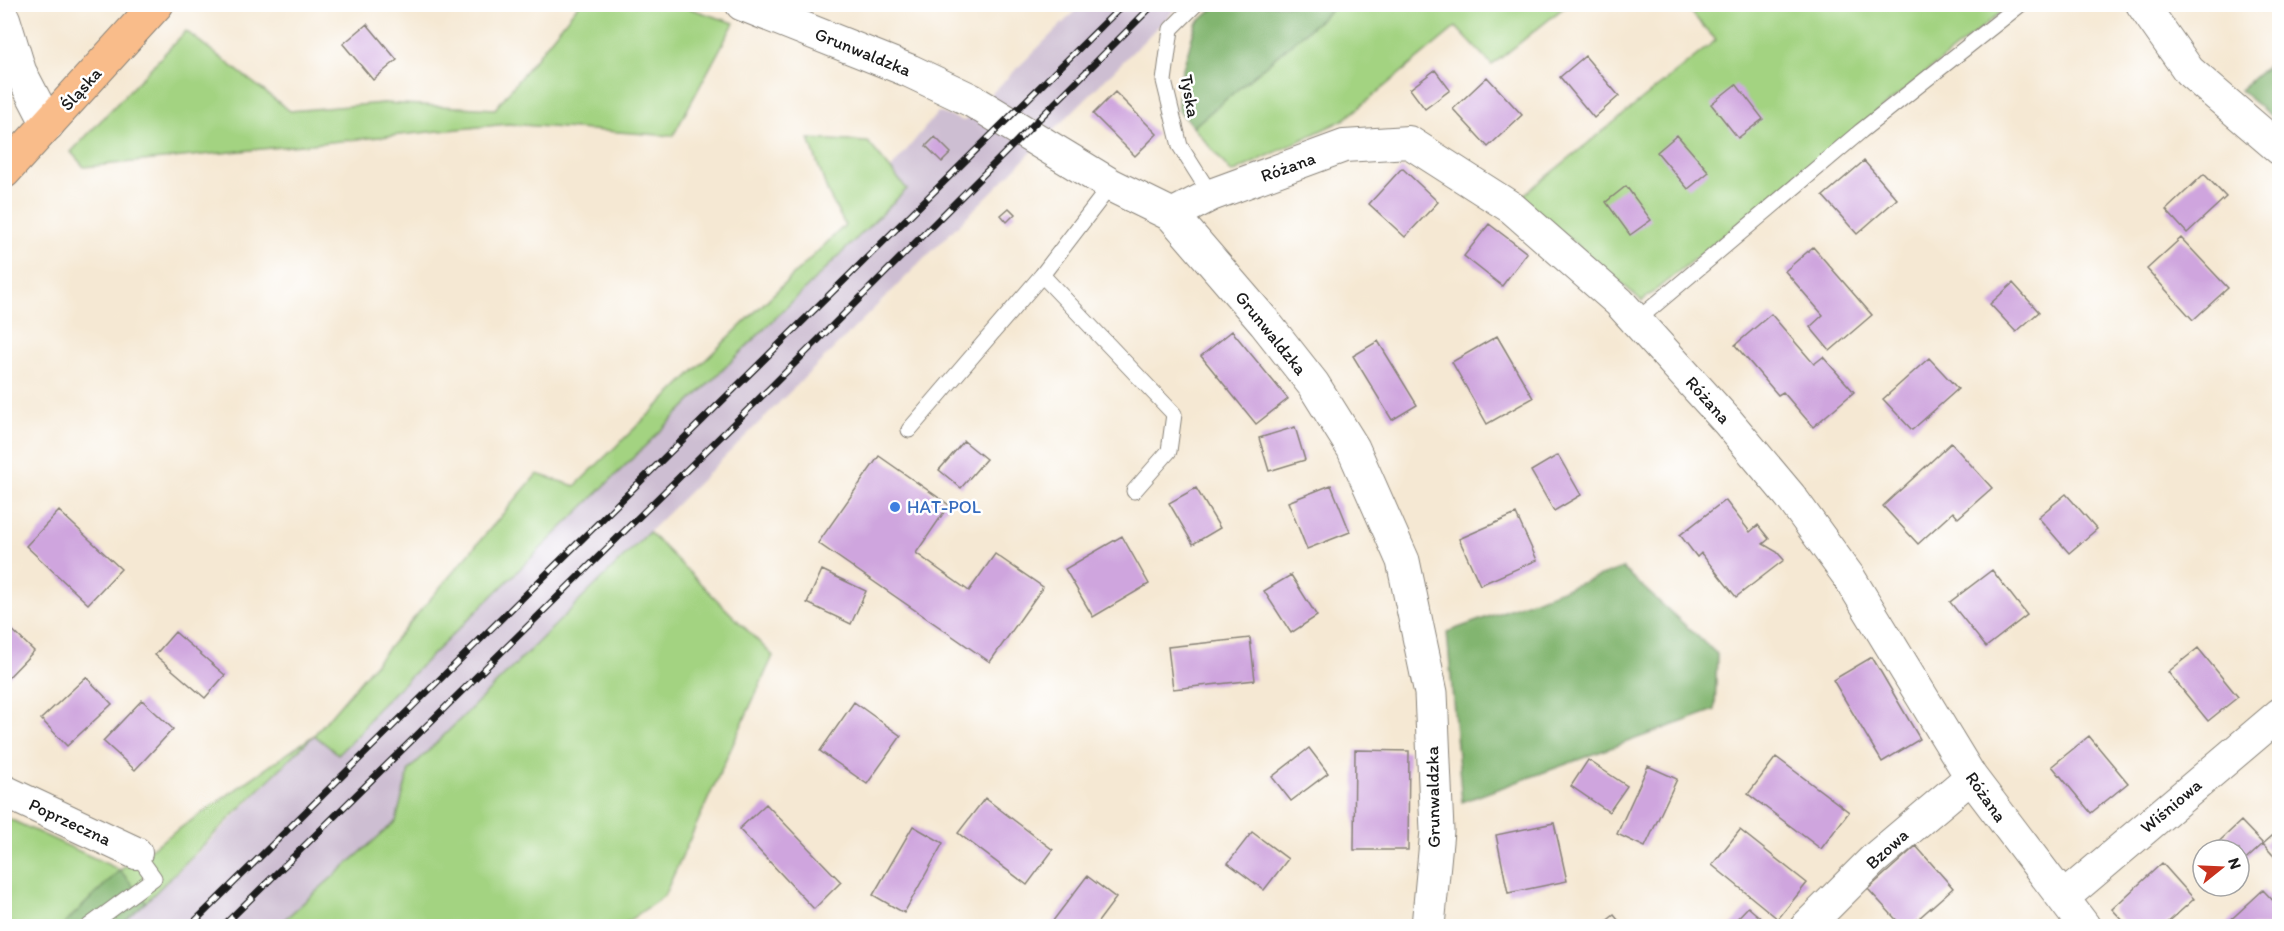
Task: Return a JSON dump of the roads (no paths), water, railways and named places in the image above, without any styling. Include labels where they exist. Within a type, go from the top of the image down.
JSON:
[{"type":"main road","name":"Śląska","points":[[4,172],[157,4]]},
{"type":"street","name":"Grunwaldzka","points":[[742,4],[910,71],[971,100],[1111,185],[1172,216],[1265,323],[1312,384],[1353,448],[1403,561],[1431,693],[1437,831],[1428,927]]},
{"type":"street","points":[[2146,7],[2189,71],[2280,148]]},
{"type":"street","points":[[4,19],[20,71],[48,125]]},
{"type":"street","name":"Różana","points":[[1172,216],[1211,195],[1344,146],[1409,142],[1512,208],[1619,302],[1728,422],[1790,496],[1849,577],[1971,777],[2084,927]]},
{"type":"street","name":"Wiśniowa","points":[[2063,898],[2280,714]]},
{"type":"street","name":"Bzowa","points":[[1807,927],[1874,859],[1971,777]]},
{"type":"street","name":"Poprzeczna","points":[[4,791],[136,853]]},
{"type":"lane","name":"Tyska","points":[[1196,4],[1171,29],[1164,81],[1180,146],[1211,195]]},
{"type":"lane","points":[[1636,321],[1861,131],[2021,4]]},
{"type":"lane","points":[[909,430],[1042,275],[1111,185]]},
{"type":"lane","points":[[1042,275],[1174,414],[1169,451],[1134,492]]},
{"type":"lane","points":[[89,927],[154,878],[136,853]]},
{"type":"railway","points":[[190,926],[1124,4]]},
{"type":"railway","points":[[223,926],[769,389],[1154,4]]},
{"type":"place","name":"HAT-POL","points":[[895,507]]}]
